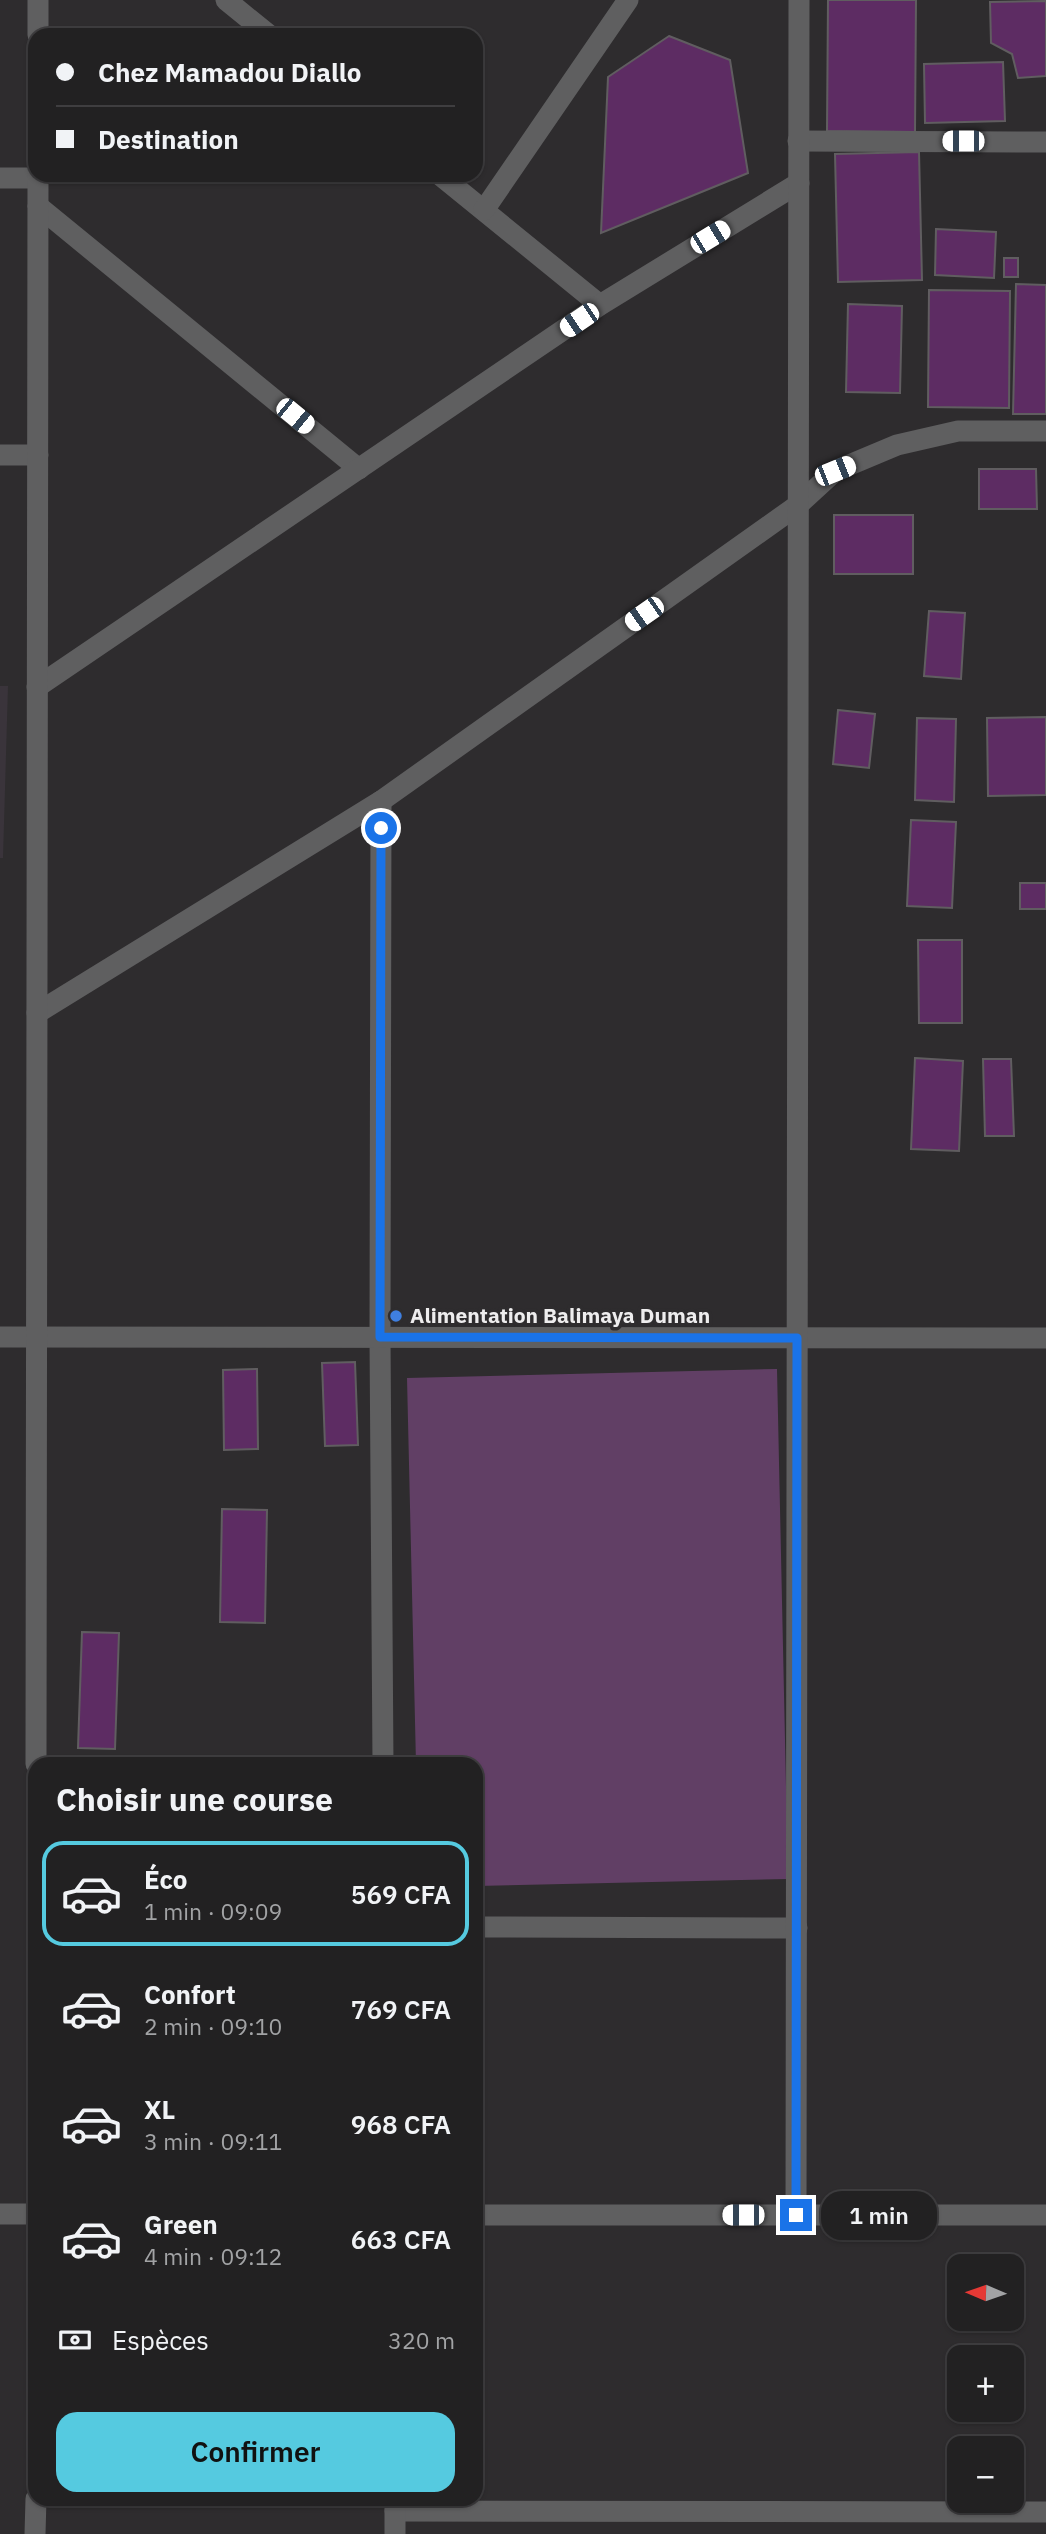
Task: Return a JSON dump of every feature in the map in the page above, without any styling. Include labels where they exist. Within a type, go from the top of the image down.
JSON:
[{"type":"street","points":[[38,0],[38,28]]},
{"type":"street","points":[[226,0],[260,28]]},
{"type":"street","points":[[484,211],[628,0]]},
{"type":"street","points":[[796,2215],[799,0]]},
{"type":"street","points":[[798,141],[1046,142]]},
{"type":"street","points":[[0,178],[28,177]]},
{"type":"street","points":[[36,1757],[38,182]]},
{"type":"street","points":[[449,182],[600,305]]},
{"type":"street","points":[[37,687],[600,305],[799,183]]},
{"type":"street","points":[[38,206],[359,469]]},
{"type":"street","points":[[37,1013],[381,801],[798,505],[835,471],[897,445],[958,431],[1046,431]]},
{"type":"street","points":[[0,455],[38,455]]},
{"type":"street","points":[[381,801],[383,1757]]},
{"type":"street","points":[[0,1337],[1046,1338]]},
{"type":"street","points":[[483,1927],[797,1928]]},
{"type":"street","points":[[0,2214],[28,2214]]},
{"type":"street","points":[[483,2215],[1046,2215]]},
{"type":"street","points":[[36,2506],[36,2534]]},
{"type":"street","points":[[395,2506],[395,2534]]},
{"type":"street","points":[[483,2506],[1046,2512]]},
{"type":"shaded area","points":[[0,686],[8,686],[3,858],[0,858]]},
{"type":"shaded area","points":[[777,1369],[788,1879],[483,1886],[483,1757],[416,1757],[407,1378]]},
{"type":"building","points":[[828,0],[916,0],[915,132],[827,131]]},
{"type":"building","points":[[1046,1],[1046,76],[1018,78],[1012,54],[991,43],[990,2]]},
{"type":"building","points":[[669,36],[730,60],[748,173],[601,233],[608,77]]},
{"type":"building","points":[[1003,62],[1005,121],[925,123],[924,64]]},
{"type":"building","points":[[919,152],[922,280],[838,282],[835,154]]},
{"type":"building","points":[[936,229],[996,232],[994,278],[935,275]]},
{"type":"building","points":[[1004,258],[1018,258],[1018,277],[1004,277]]},
{"type":"building","points":[[1016,284],[1046,285],[1046,414],[1013,414]]},
{"type":"building","points":[[929,290],[1010,291],[1009,408],[928,407]]},
{"type":"building","points":[[848,304],[902,306],[900,393],[846,392]]},
{"type":"building","points":[[979,469],[1036,469],[1037,509],[979,509]]},
{"type":"building","points":[[834,515],[913,515],[913,574],[834,574]]},
{"type":"building","points":[[929,611],[965,613],[961,679],[924,676]]},
{"type":"building","points":[[838,710],[875,714],[869,768],[833,764]]},
{"type":"building","points":[[1046,717],[1046,795],[988,796],[987,718]]},
{"type":"building","points":[[917,718],[956,719],[954,802],[915,800]]},
{"type":"building","points":[[911,820],[956,822],[952,908],[907,906]]},
{"type":"building","points":[[1020,883],[1046,883],[1046,909],[1020,909]]},
{"type":"building","points":[[918,940],[962,940],[962,1023],[919,1023]]},
{"type":"building","points":[[915,1058],[963,1061],[959,1151],[911,1149]]},
{"type":"building","points":[[983,1059],[1011,1059],[1014,1136],[985,1136]]},
{"type":"building","points":[[355,1362],[358,1445],[325,1446],[322,1363]]},
{"type":"building","points":[[257,1369],[258,1449],[224,1450],[223,1370]]},
{"type":"building","points":[[222,1509],[267,1510],[265,1623],[220,1622]]},
{"type":"building","points":[[82,1632],[119,1633],[115,1749],[78,1748]]},
{"type":"place","name":"Alimentation Balimaya Duman","points":[[396,1316]]},
{"type":"route","points":[[381,828],[380,1337],[797,1338],[796,2215]]}]
